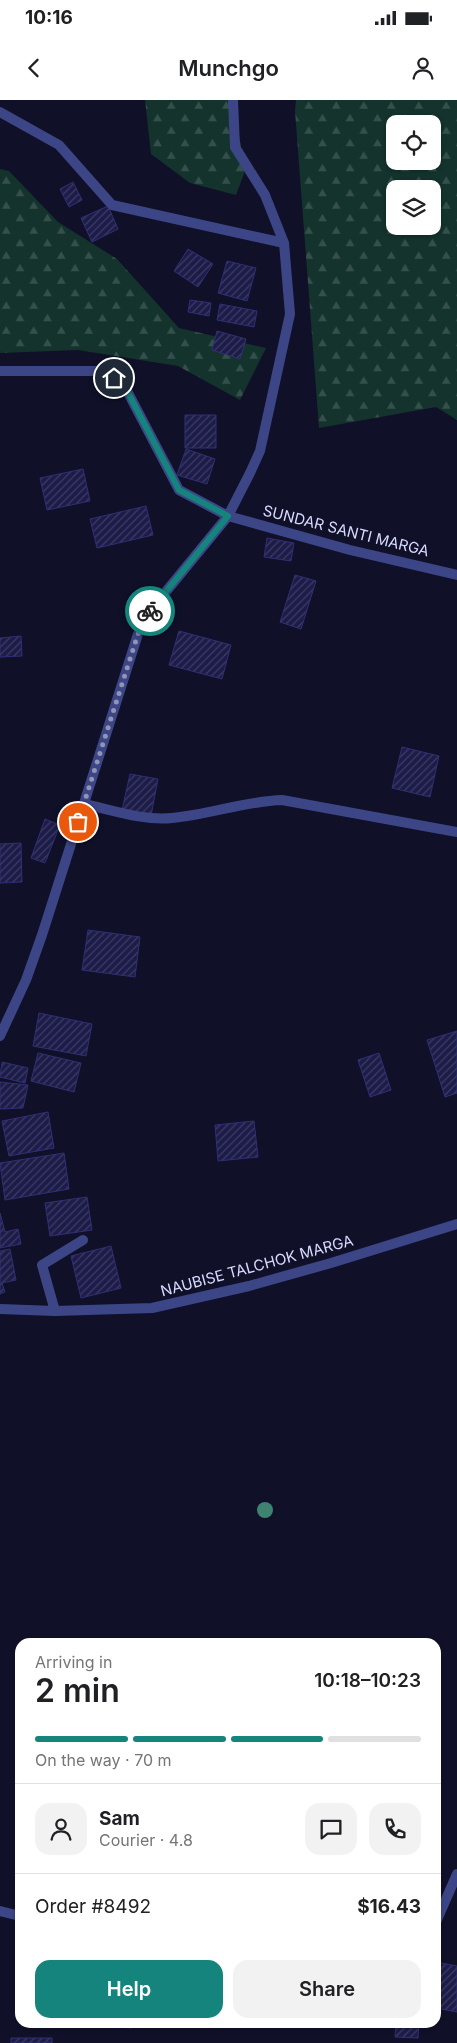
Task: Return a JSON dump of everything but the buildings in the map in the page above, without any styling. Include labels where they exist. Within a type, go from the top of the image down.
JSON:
[{"type":"street","points":[[0,1036],[26,980],[138,634],[150,611],[228,516],[260,451],[290,314],[284,243],[265,195],[235,147],[233,100]]},
{"type":"street","points":[[0,112],[59,145],[112,205],[284,243]]},
{"type":"street","name":"SUNDAR SANTI MARGA","points":[[0,371],[103,371],[124,385],[179,490],[228,516],[350,550],[457,575]]},
{"type":"street","points":[[84,804],[150,819],[171,818],[264,800],[282,800],[457,832]]},
{"type":"street","name":"NAUBISE TALCHOK MARGA","points":[[0,1309],[55,1311],[152,1308],[249,1286],[457,1224]]},
{"type":"street","points":[[55,1311],[42,1265],[83,1240]]},
{"type":"street","points":[[441,1911],[457,1874]]},
{"type":"street","points":[[0,1911],[15,1915]]},
{"type":"green space","points":[[145,100],[233,100],[245,171],[236,195],[190,183],[151,154]]},
{"type":"green space","points":[[296,100],[457,100],[457,420],[436,407],[319,428],[295,111]]},
{"type":"green space","points":[[0,169],[9,171],[58,222],[117,259],[179,328],[266,348],[240,400],[178,366],[78,350],[0,353]]},
{"type":"way so far","points":[[78,822],[138,634],[150,611]]},
{"type":"route","points":[[114,378],[124,385],[179,490],[228,516],[150,611]]}]
